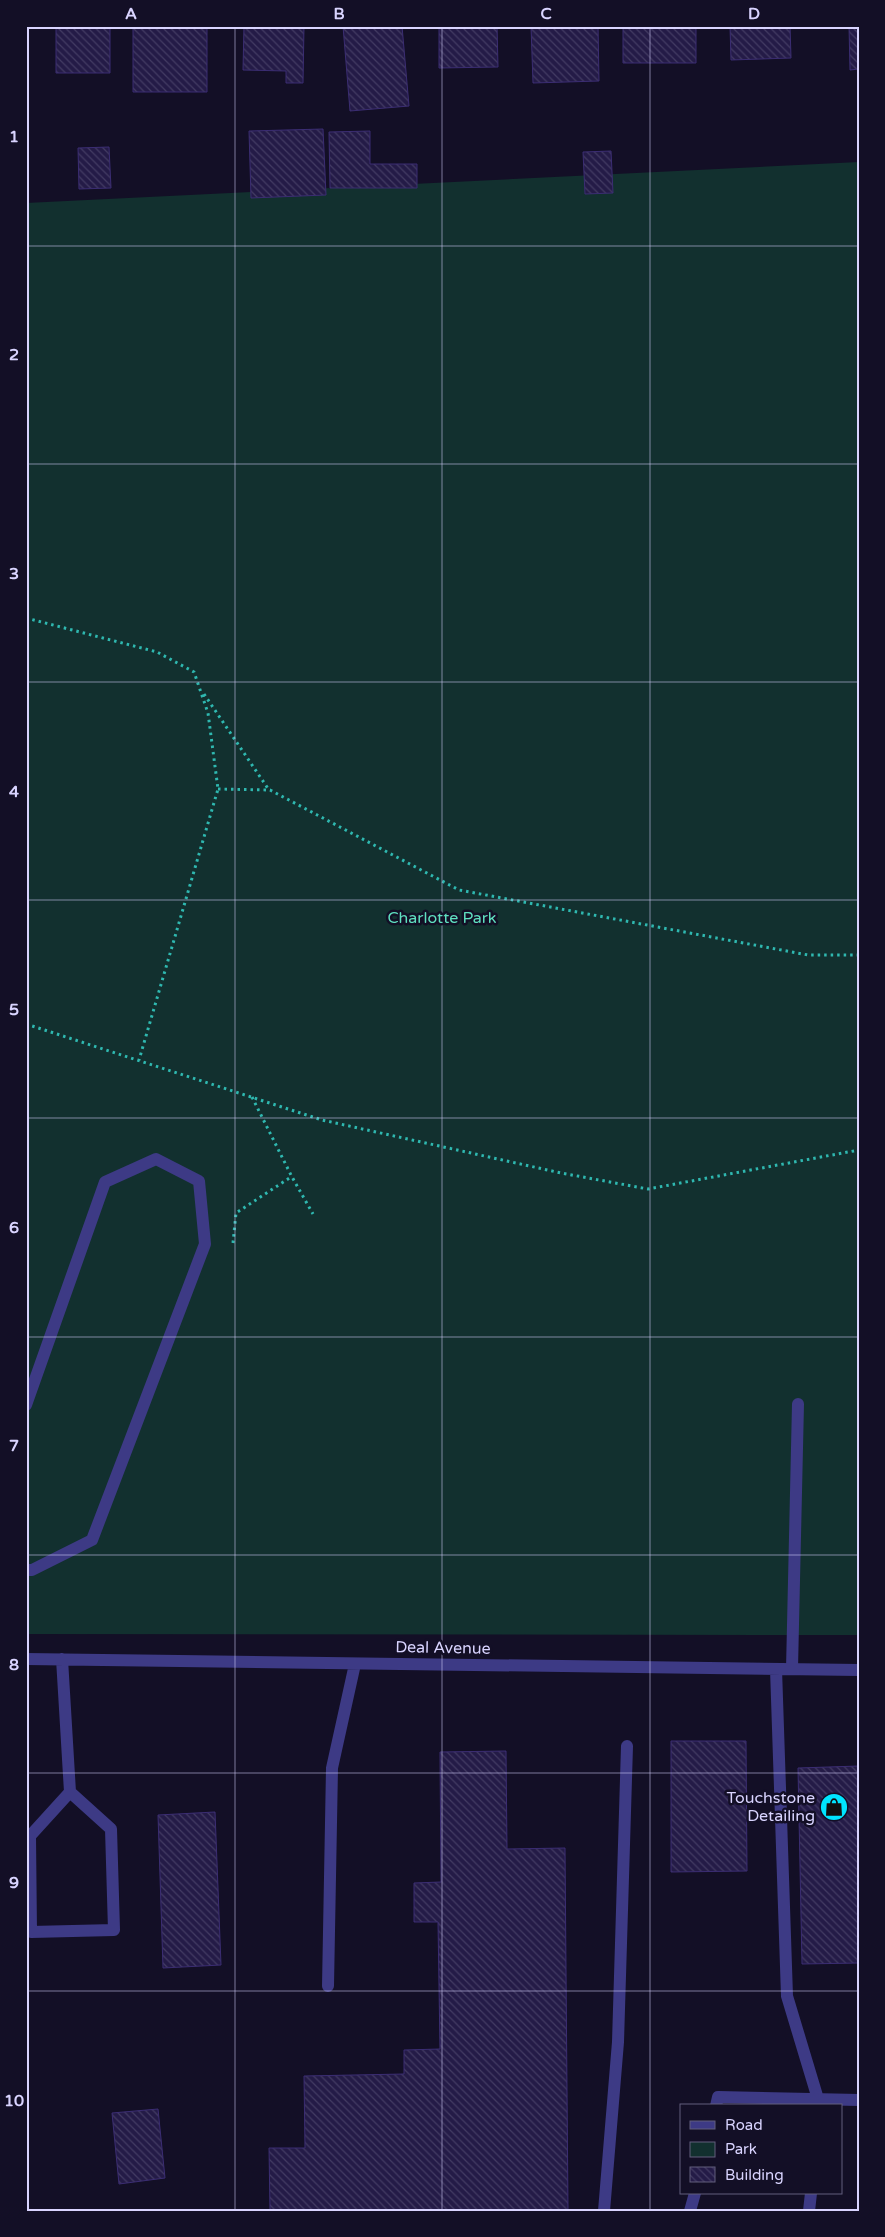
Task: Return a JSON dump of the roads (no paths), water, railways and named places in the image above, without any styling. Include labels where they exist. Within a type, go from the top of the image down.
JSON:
[{"type":"street","points":[[26,1404],[104,1182],[156,1158],[199,1180],[205,1244],[92,1540],[32,1570],[26,1570]]},
{"type":"street","points":[[792,1669],[798,1404]]},
{"type":"street","name":"Deal Avenue","points":[[26,1659],[859,1670]]},
{"type":"street","points":[[62,1659],[70,1792],[111,1829],[114,1930],[31,1932],[30,1836],[70,1792]]},
{"type":"street","points":[[328,1986],[332,1768],[355,1664]]},
{"type":"street","points":[[776,1669],[786,1996],[818,2102]]},
{"type":"street","points":[[604,2211],[618,2042],[627,1746]]},
{"type":"street","points":[[716,2104],[718,2097],[818,2102],[859,2100]]},
{"type":"street","points":[[690,2211],[695,2194]]},
{"type":"street","points":[[809,2211],[811,2194]]},
{"type":"place","name":"Touchstone Detailing","points":[[834,1807]]},
{"type":"park label","name":"Charlotte Park","points":[[442,918]]}]
